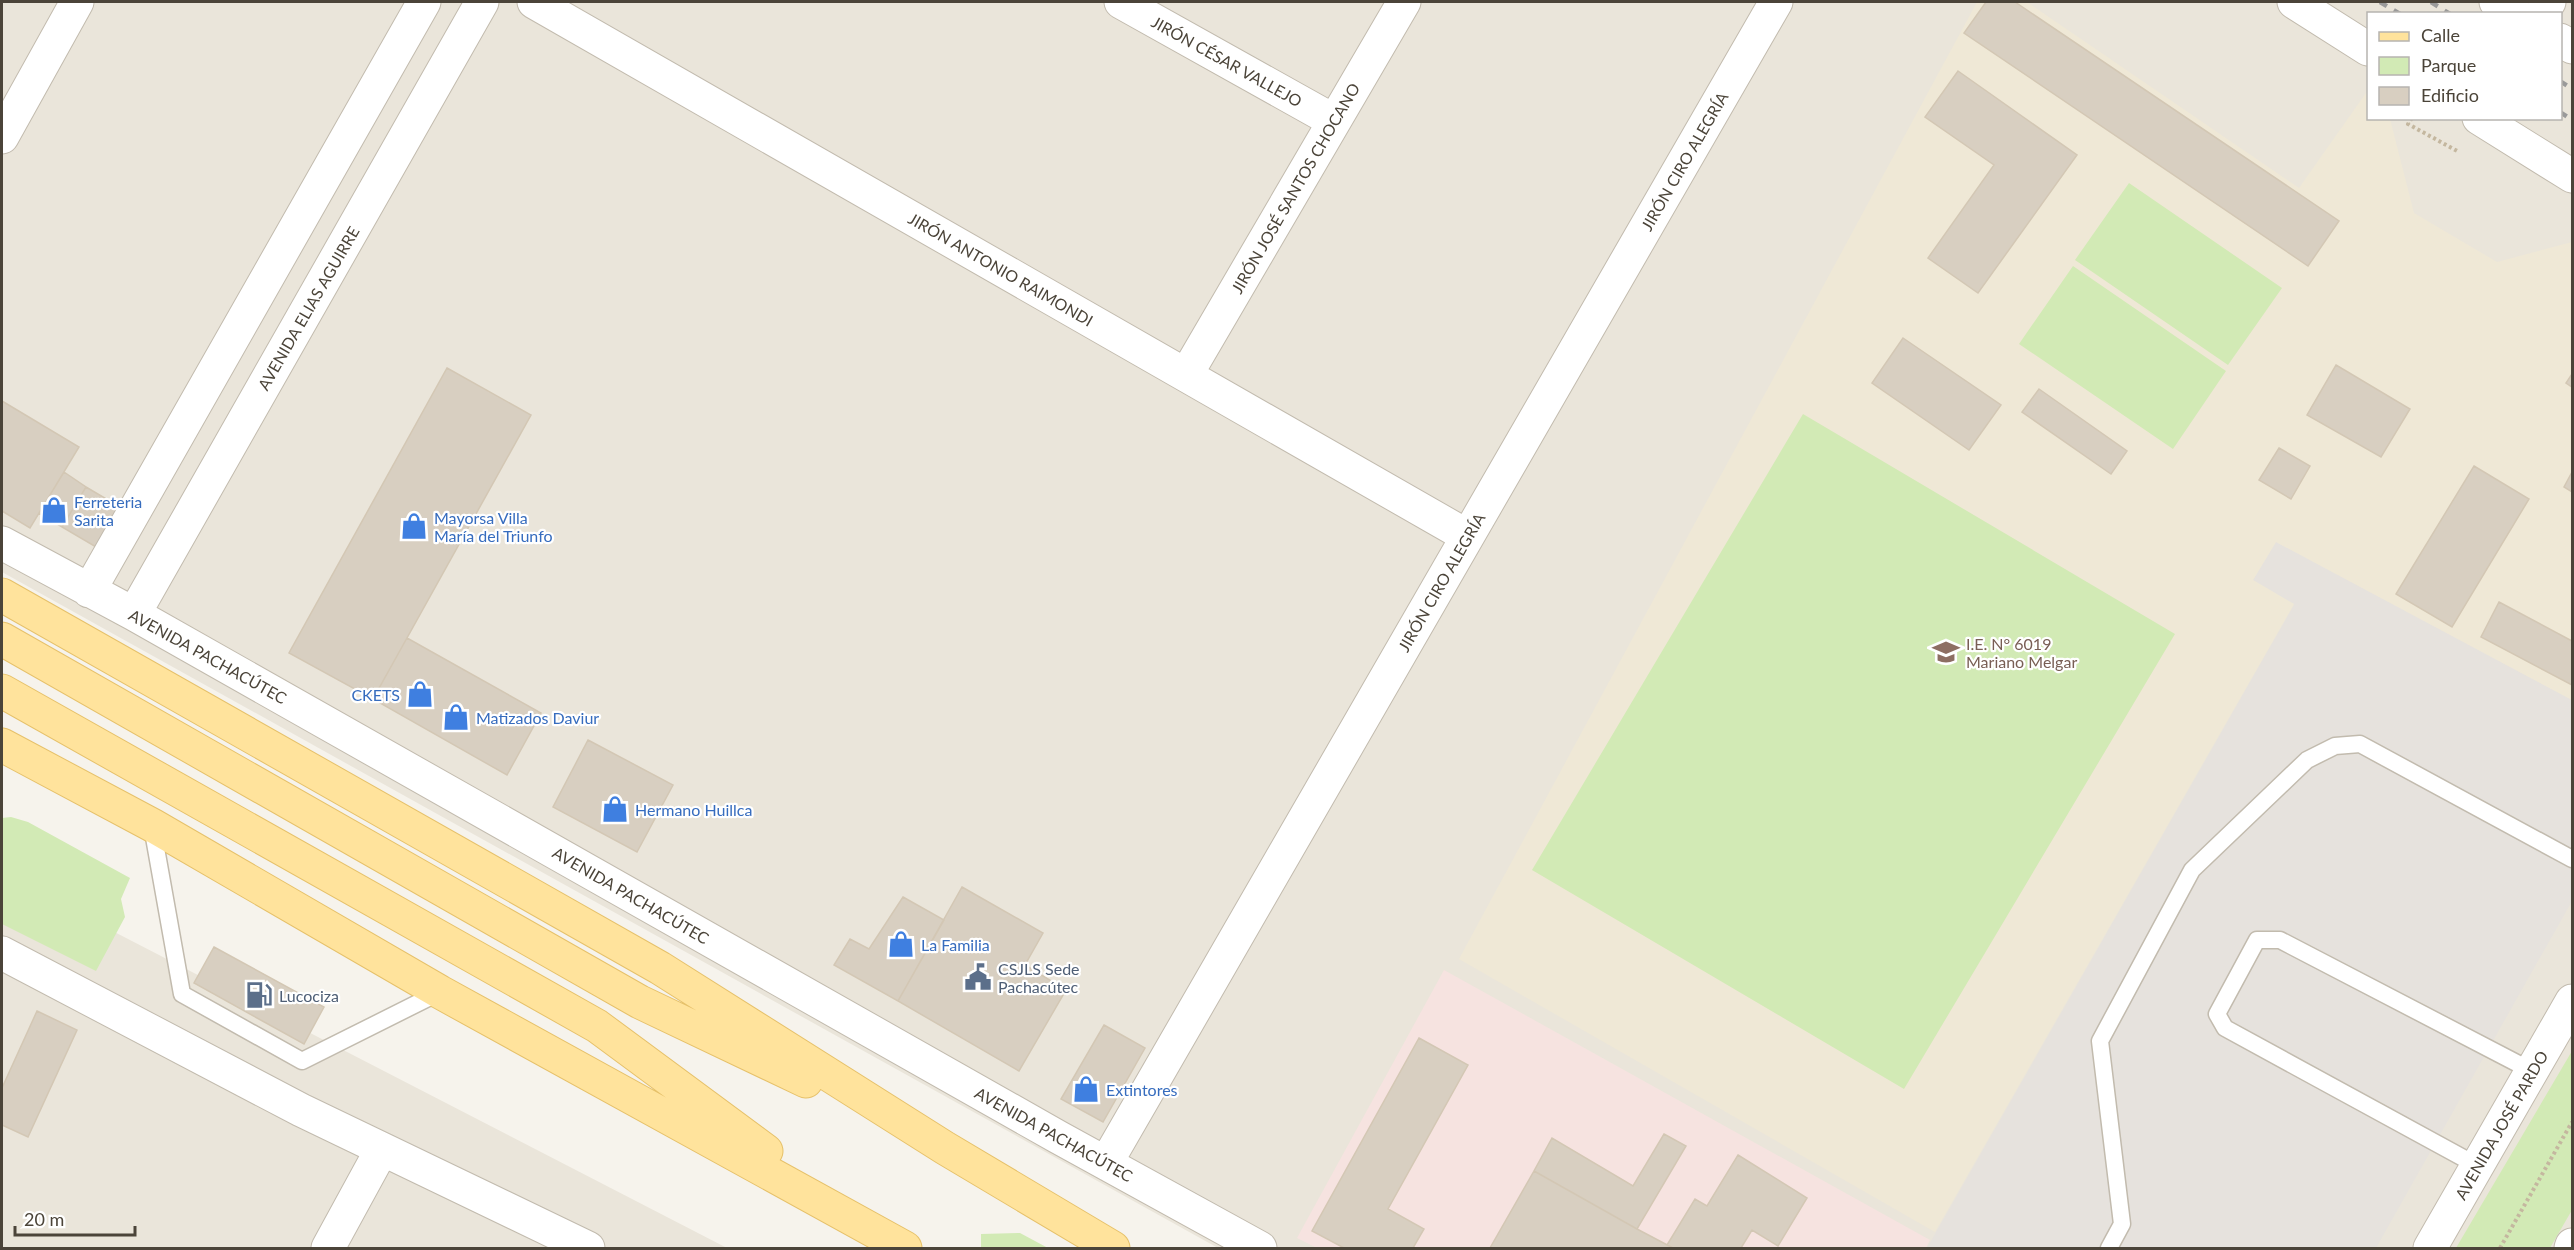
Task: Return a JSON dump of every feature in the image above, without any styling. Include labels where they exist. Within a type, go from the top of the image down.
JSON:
[{"type":"main road","points":[[2,596],[660,968],[945,1148],[1113,1248]]},
{"type":"main road","points":[[2,639],[640,1002],[945,1148]]},
{"type":"main road","points":[[2,691],[597,1026],[864,1224]]},
{"type":"main road","points":[[2,745],[152,825],[440,992],[904,1248]]},
{"type":"street","points":[[2,137],[77,2]]},
{"type":"street","points":[[89,591],[424,2]]},
{"type":"street","name":"AVENIDA ELIAS AGUIRRE","points":[[134,614],[482,2]]},
{"type":"street","name":"JIRÓN ANTONIO RAIMONDI","points":[[534,2],[1467,536]]},
{"type":"street","name":"JIRÓN CÉSAR VALLEJO","points":[[1121,2],[1334,121]]},
{"type":"street","name":"JIRÓN JOSÉ SANTOS CHOCANO","points":[[1186,375],[1404,2]]},
{"type":"street","points":[[2294,2],[2367,48]]},
{"type":"street","points":[[2496,2],[2513,12]]},
{"type":"street","name":"JIRÓN CIRO ALEGRÍA","points":[[1106,1162],[1467,536],[1763,6]]},
{"type":"street","points":[[2482,120],[2572,176]]},
{"type":"street","name":"AVENIDA PACHACÚTEC","points":[[2,543],[134,614],[1260,1248]]},
{"type":"street","points":[[2,953],[301,1110],[588,1248]]},
{"type":"street","name":"AVENIDA JOSÉ PARDO","points":[[2430,1248],[2572,1001]]},
{"type":"street","points":[[327,1248],[382,1149]]},
{"type":"lane","points":[[2109,1248],[2122,1224],[2100,1041],[2192,870],[2307,760],[2335,746],[2360,744],[2572,860]]},
{"type":"lane","points":[[152,825],[182,994],[303,1061],[440,992]]},
{"type":"lane","points":[[2478,1166],[2225,1028],[2217,1014],[2257,940],[2280,940],[2532,1071]]},
{"type":"path","points":[[2411,120],[2408,124],[2464,155]]},
{"type":"path","points":[[2500,1248],[2572,1122]]},
{"type":"shaded area","points":[[2,2],[2572,2],[2572,1248],[1218,1248],[2,572]]},
{"type":"shaded area","name":"I.E. N° 6019 Mariano Melgar","points":[[1977,2],[2027,2],[2299,188],[2366,93],[2367,120],[2390,120],[2414,213],[2497,262],[2572,242],[2572,700],[2276,542],[2253,580],[2294,604],[1935,1232],[1459,959]]},
{"type":"shaded area","points":[[2276,542],[2572,700],[2572,901],[2376,1248],[1927,1248],[2294,605],[2253,580]]},
{"type":"shaded area","points":[[2,874],[727,1248],[2,1248]]},
{"type":"shaded area","points":[[1444,970],[1930,1240],[1926,1248],[1317,1248],[1297,1238]]},
{"type":"green space","points":[[2129,183],[2282,288],[2228,365],[2075,260]]},
{"type":"green space","points":[[2073,266],[2226,371],[2173,449],[2019,344]]},
{"type":"green space","points":[[1803,414],[2175,634],[1904,1089],[1532,870]]},
{"type":"green space","points":[[11,817],[28,822],[130,878],[121,899],[125,917],[96,971],[2,924],[2,818]]},
{"type":"green space","points":[[2572,1051],[2572,1210],[2550,1248],[2456,1248]]},
{"type":"green space","points":[[1020,1233],[1048,1248],[981,1248],[981,1234]]},
{"type":"building","points":[[1986,2],[2015,2],[2339,221],[2308,266],[1964,33]]},
{"type":"building","points":[[1958,71],[2077,155],[1978,293],[1928,258],[1994,165],[1925,117]]},
{"type":"building","points":[[1903,338],[2001,405],[1969,450],[1872,383]]},
{"type":"building","points":[[2336,365],[2410,409],[2381,457],[2307,415]]},
{"type":"building","name":"Mayorsa Villa María del Triunfo","points":[[447,368],[531,415],[373,699],[289,653]]},
{"type":"building","points":[[2572,374],[2572,387],[2566,383]]},
{"type":"building","points":[[2039,389],[2127,451],[2111,474],[2022,412]]},
{"type":"building","points":[[2,401],[79,447],[30,528],[2,511]]},
{"type":"building","points":[[2279,448],[2310,466],[2291,499],[2259,480]]},
{"type":"building","points":[[2474,466],[2529,499],[2452,627],[2396,594]]},
{"type":"building","points":[[64,472],[86,487],[62,527],[39,513]]},
{"type":"building","points":[[2572,472],[2572,492],[2564,487]]},
{"type":"building","points":[[86,487],[120,507],[96,547],[62,527]]},
{"type":"building","points":[[2499,602],[2572,641],[2572,685],[2481,637]]},
{"type":"building","points":[[407,638],[541,713],[507,775],[373,699]]},
{"type":"building","points":[[588,740],[673,785],[637,852],[553,807]]},
{"type":"building","name":"CSJLS Sede Pachacútec","points":[[962,887],[1043,933],[1025,965],[1066,990],[1019,1071],[898,1001]]},
{"type":"building","name":"La Familia","points":[[903,897],[944,920],[898,1001],[834,965],[850,939],[869,949]]},
{"type":"building","name":"Lucociza","points":[[214,947],[324,1007],[304,1044],[194,983]]},
{"type":"building","points":[[37,1011],[77,1030],[28,1137],[2,1125],[2,1088]]},
{"type":"building","points":[[1104,1025],[1145,1048],[1103,1122],[1061,1099]]},
{"type":"building","points":[[1419,1038],[1468,1065],[1388,1209],[1424,1229],[1413,1248],[1344,1248],[1312,1231]]},
{"type":"building","points":[[1664,1134],[1686,1146],[1637,1229],[1534,1171],[1552,1138],[1633,1186]]},
{"type":"building","points":[[1738,1155],[1807,1198],[1778,1246],[1752,1230],[1741,1248],[1673,1248],[1667,1245],[1695,1199],[1707,1206]]},
{"type":"building","points":[[1534,1171],[1637,1229],[1673,1248],[1490,1248]]},
{"type":"railway","points":[[2380,2],[2397,12]]},
{"type":"railway","points":[[2431,2],[2447,12]]},
{"type":"railway","points":[[2562,82],[2572,89]]},
{"type":"railway","points":[[2562,113],[2572,120]]},
{"type":"place","name":"Ferreteria Sarita","points":[[54,510]]},
{"type":"place","name":"Mayorsa Villa María del Triunfo","points":[[414,526]]},
{"type":"place","name":"I.E. N° 6019 Mariano Melgar","points":[[1946,652]]},
{"type":"place","name":"CKETS","points":[[420,694]]},
{"type":"place","name":"Matizados Daviur","points":[[456,717]]},
{"type":"place","name":"Hermano Huillca","points":[[615,809]]},
{"type":"place","name":"La Familia","points":[[901,944]]},
{"type":"place","name":"CSJLS Sede Pachacútec","points":[[978,977]]},
{"type":"place","name":"Lucociza","points":[[259,995]]},
{"type":"place","name":"Extintores","points":[[1086,1089]]}]
